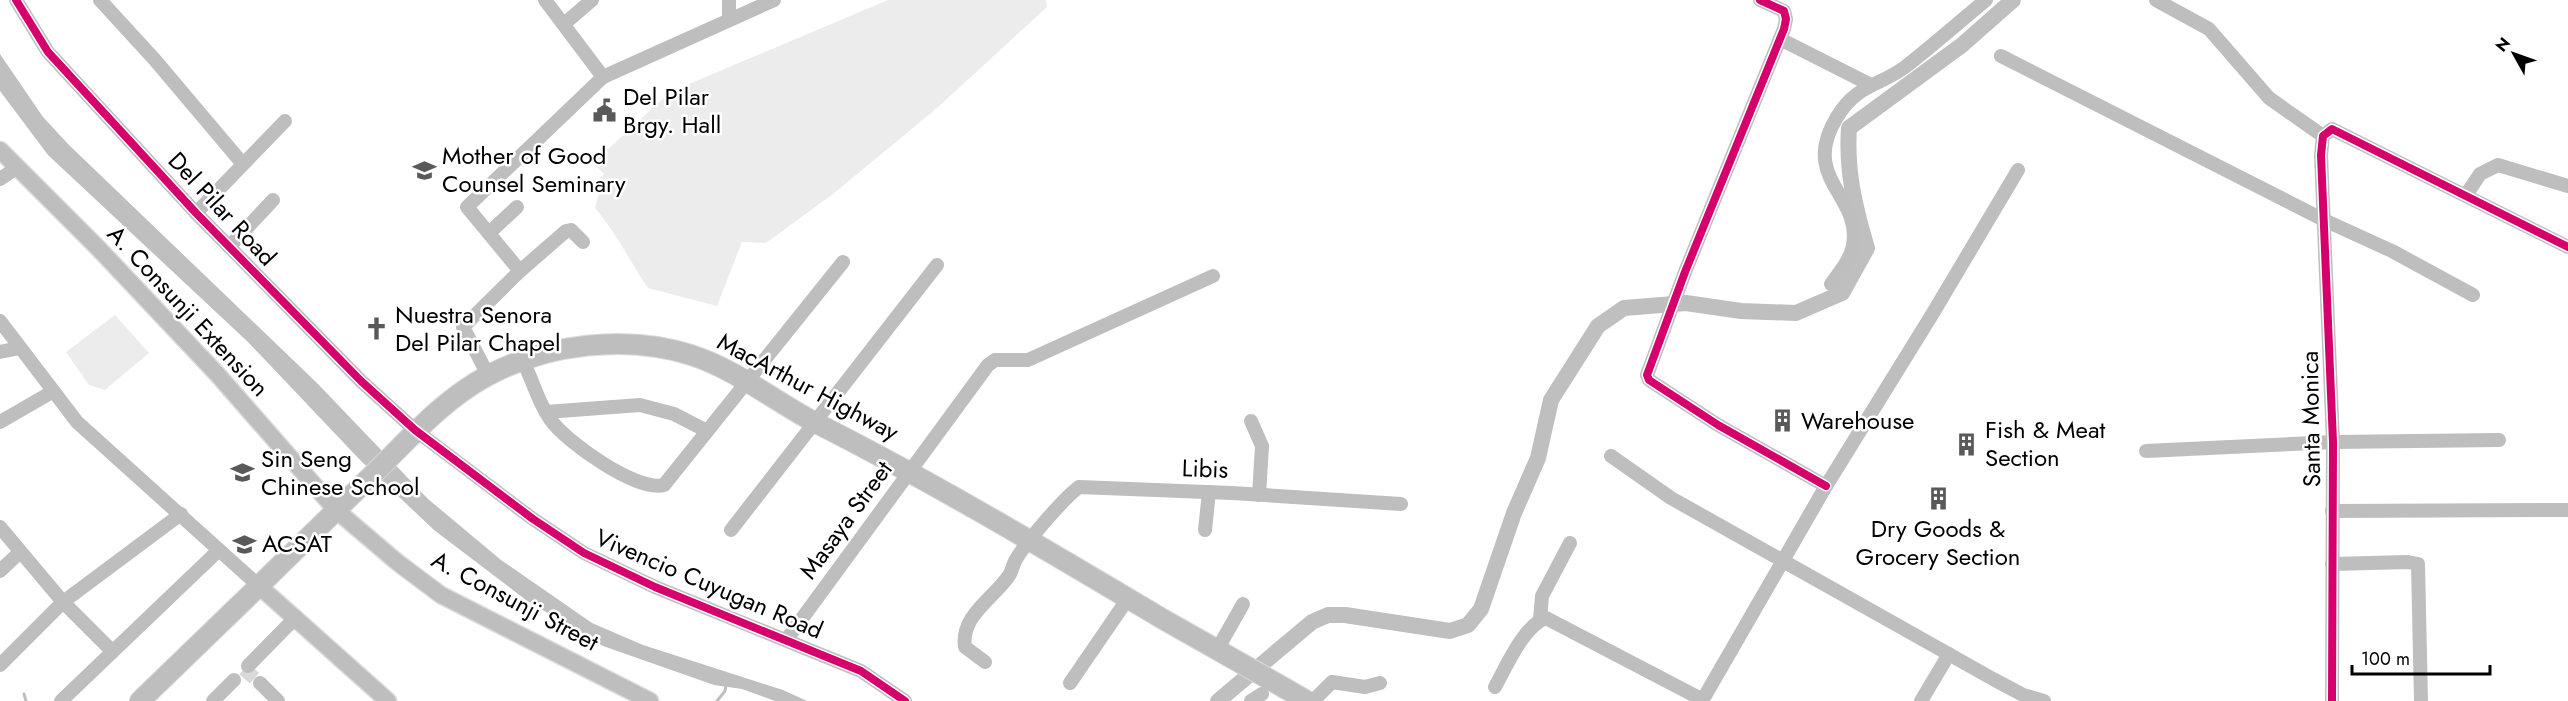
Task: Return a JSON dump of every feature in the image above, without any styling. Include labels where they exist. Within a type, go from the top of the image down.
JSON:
[{"type":"highway","name":"MacArthur Highway","points":[[140,701],[369,478],[415,430],[450,402],[488,375],[522,360],[562,349],[632,345],[689,354],[747,381],[814,422],[910,470],[1238,661],[1263,692],[1307,701]]},
{"type":"main road","name":"A. Consunji Extension","points":[[0,150],[15,169],[99,249],[218,375],[336,510]]},
{"type":"main road","name":"A. Consunji Street","points":[[336,510],[397,562],[441,595],[650,701]]},
{"type":"main road","points":[[259,586],[296,616],[388,701]]},
{"type":"street","name":"Del Pilar Road","points":[[16,0],[48,52],[196,213],[354,374],[415,430]]},
{"type":"street","points":[[100,0],[155,60],[242,163]]},
{"type":"street","points":[[545,0],[603,77]]},
{"type":"street","points":[[564,24],[592,0]]},
{"type":"street","points":[[729,0],[729,19]]},
{"type":"street","points":[[520,271],[467,207],[603,77],[774,0]]},
{"type":"street","points":[[1760,0],[1784,11],[1786,20],[1685,272],[1647,375],[1649,380],[1718,425],[1826,486]]},
{"type":"street","points":[[1831,284],[1853,246],[1854,230],[1843,201],[1827,174],[1824,160],[1826,145],[1836,118],[1854,94],[1903,68],[1986,0]]},
{"type":"street","points":[[2156,0],[2209,29],[2269,98],[2323,136],[2332,129],[2568,247]]},
{"type":"street","points":[[1780,39],[1871,85]]},
{"type":"street","points":[[2001,56],[2324,220],[2376,243],[2473,295]]},
{"type":"street","points":[[196,213],[285,121]]},
{"type":"street","name":"Santa Monica","points":[[2323,136],[2320,155],[2333,442],[2332,701]]},
{"type":"street","points":[[2466,195],[2480,174],[2498,165],[2568,186]]},
{"type":"street","points":[[0,178],[15,169]]},
{"type":"street","points":[[1540,620],[1552,619],[1703,700],[1785,562],[1826,486],[2018,170]]},
{"type":"street","points":[[229,247],[273,200]]},
{"type":"street","points":[[489,233],[517,207]]},
{"type":"street","points":[[488,375],[463,327],[520,271],[566,231],[572,230],[583,242]]},
{"type":"street","points":[[522,360],[546,412],[566,435],[585,452],[639,482],[659,486],[669,480],[843,262]]},
{"type":"street","points":[[731,530],[937,265]]},
{"type":"street","name":"Masaya Street","points":[[788,639],[988,365],[995,360],[1028,360],[1213,276]]},
{"type":"street","points":[[0,321],[77,422],[259,586]]},
{"type":"street","points":[[0,352],[20,348]]},
{"type":"street","points":[[0,422],[52,392]]},
{"type":"street","points":[[546,412],[640,405],[674,414],[707,431]]},
{"type":"street","points":[[1251,421],[1263,446],[1259,495]]},
{"type":"street","name":"Vivencio Cuyugan Road","points":[[415,430],[482,481],[584,553],[655,587],[861,670],[905,701]]},
{"type":"street","points":[[2146,451],[2333,442],[2499,440]]},
{"type":"street","points":[[1611,456],[1671,498],[1949,654],[2022,698],[2044,701]]},
{"type":"street","name":"Libis","points":[[984,662],[965,647],[964,639],[969,624],[986,600],[1010,574],[1015,561],[1031,541],[1079,488],[1209,492],[1401,504]]},
{"type":"street","points":[[1205,531],[1209,492]]},
{"type":"street","points":[[2332,512],[2568,510]]},
{"type":"street","points":[[0,665],[63,602],[181,514]]},
{"type":"street","points":[[0,527],[63,602],[112,651]]},
{"type":"street","points":[[1496,687],[1512,655],[1540,620],[1542,596],[1570,543]]},
{"type":"street","points":[[61,701],[219,550]]},
{"type":"street","points":[[0,571],[20,552]]},
{"type":"street","points":[[2332,564],[2408,562],[2418,564],[2421,701]]},
{"type":"street","points":[[1070,683],[1128,597]]},
{"type":"street","points":[[1217,650],[1243,604]]},
{"type":"street","points":[[248,666],[296,616]]},
{"type":"street","points":[[1921,701],[1949,654]]},
{"type":"street","points":[[213,701],[234,680]]},
{"type":"street","points":[[1313,701],[1332,682],[1365,687],[1380,683]]},
{"type":"street","points":[[260,683],[278,701]]},
{"type":"shaded area","points":[[888,0],[1046,0],[1047,7],[937,108],[833,194],[766,243],[742,242],[717,306],[648,288],[595,208],[599,193],[595,183],[604,174],[593,163],[670,92]]},
{"type":"shaded area","points":[[0,54],[43,117],[69,145],[318,384],[428,499],[501,560],[592,623],[643,645],[783,690],[807,701],[775,701],[742,689],[714,685],[603,646],[526,600],[434,530],[361,461],[248,342],[48,155],[0,91]]},
{"type":"shaded area","points":[[115,315],[149,353],[105,390],[89,385],[66,352]]},
{"type":"waterway","points":[[1218,701],[1312,622],[1328,615],[1345,615],[1450,631],[1468,625],[1481,609],[1514,513],[1538,458],[1551,400],[1598,326],[1624,308],[1686,303],[1741,311],[1796,313],[1842,293],[1867,248],[1852,189],[1849,128],[1962,45],[2013,0]]},
{"type":"waterway","points":[[717,701],[725,691],[726,685]]},
{"type":"waterway","points":[[24,694],[26,701]]},
{"type":"tunnel","points":[[244,669],[260,683]]},
{"type":"cycle path","points":[[16,0],[48,52],[196,213],[361,381],[415,430],[533,519],[584,553],[655,587],[861,671],[905,701]]},
{"type":"cycle path","points":[[1760,0],[1784,11],[1786,19],[1784,29],[1685,272],[1647,375],[1649,380],[1718,425],[1826,486]]},
{"type":"cycle path","points":[[2332,701],[2333,442],[2321,155],[2323,136],[2332,129],[2568,247]]},
{"type":"place","name":"Del Pilar Brgy. Hall","points":[[605,111]]},
{"type":"place","name":"Mother of Good Counsel Seminary","points":[[424,170]]},
{"type":"place","name":"Nuestra Senora Del Pilar Chapel","points":[[377,329]]},
{"type":"place","name":"Warehouse","points":[[1783,421]]},
{"type":"place","name":"Fish & Meat Section","points":[[1967,444]]},
{"type":"place","name":"Sin Seng Chinese School","points":[[243,473]]},
{"type":"place","name":"Dry Goods & Grocery Section","points":[[1938,499]]},
{"type":"place","name":"ACSAT","points":[[244,544]]}]
